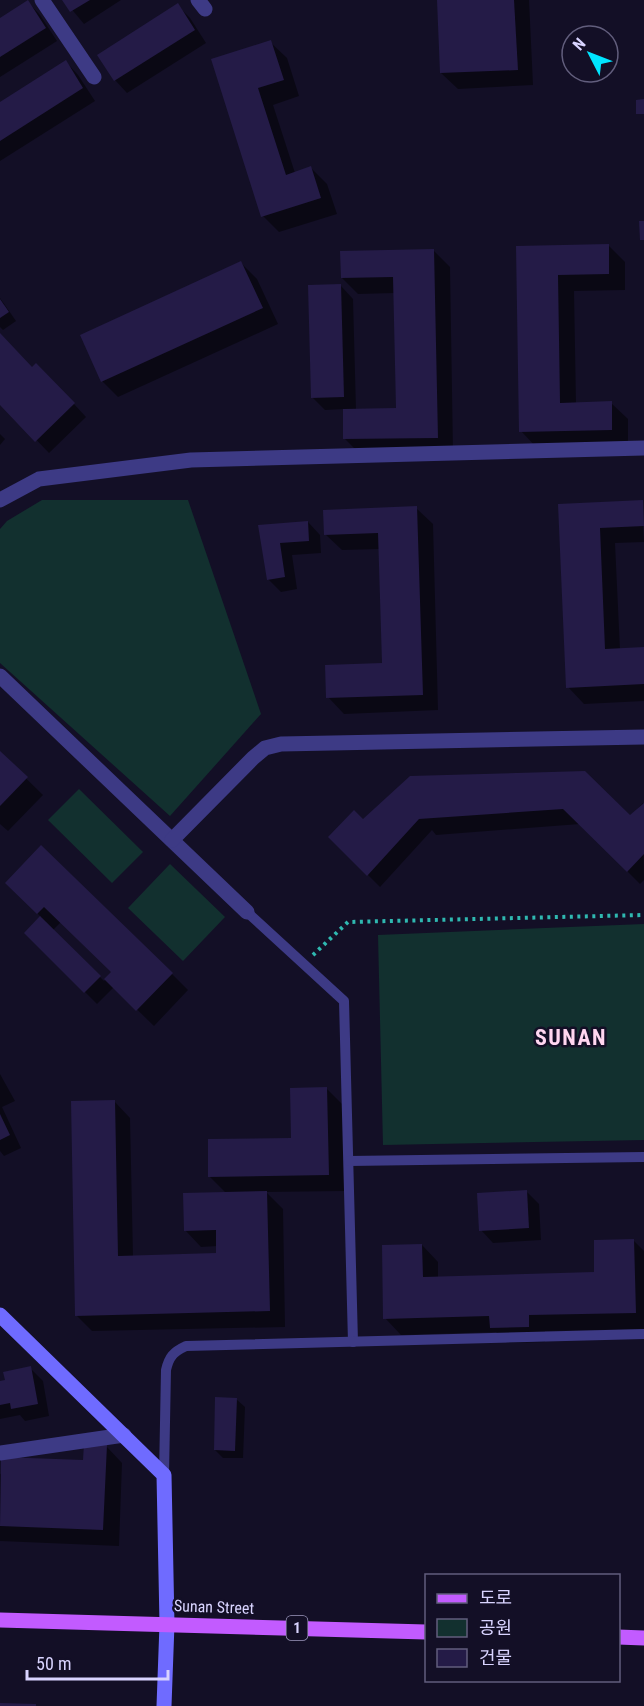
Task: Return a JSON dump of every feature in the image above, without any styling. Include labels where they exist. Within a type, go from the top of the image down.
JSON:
[{"type":"main road","name":"Sunan Street","points":[[0,1620],[425,1632]]},
{"type":"main road","points":[[620,1638],[644,1638]]},
{"type":"street","points":[[42,0],[94,77]]},
{"type":"street","points":[[0,500],[39,479],[191,460],[644,448]]},
{"type":"street","points":[[0,676],[247,912]]},
{"type":"street","points":[[172,840],[253,758],[265,748],[281,744],[644,737]]},
{"type":"street","points":[[0,1315],[164,1474],[167,1624],[164,1706]]},
{"type":"street","points":[[0,1453],[124,1435]]},
{"type":"lane","points":[[247,912],[344,1001],[353,1341]]},
{"type":"lane","points":[[349,1161],[644,1157]]},
{"type":"lane","points":[[164,1474],[166,1370],[174,1352],[186,1346],[644,1334]]},
{"type":"path","points":[[304,964],[348,922],[644,915]]},
{"type":"green space","points":[[42,500],[188,500],[261,714],[170,816],[0,663],[0,529],[7,521]]},
{"type":"green space","points":[[79,789],[143,852],[112,883],[48,820]]},
{"type":"green space","points":[[170,864],[225,917],[183,961],[128,908]]},
{"type":"green space","points":[[644,924],[644,1140],[383,1145],[378,935]]},
{"type":"building","points":[[28,0],[46,28],[0,57],[0,18]]},
{"type":"building","points":[[62,0],[90,0],[70,12]]},
{"type":"building","points":[[437,0],[514,0],[518,70],[440,73]]},
{"type":"building","points":[[178,3],[195,30],[114,81],[97,55]]},
{"type":"building","points":[[271,40],[284,80],[258,88],[286,175],[311,166],[321,198],[261,217],[211,59]]},
{"type":"building","points":[[66,60],[83,88],[0,141],[0,102]]},
{"type":"building","points":[[644,99],[644,114],[636,114],[636,100]]},
{"type":"building","points":[[639,221],[644,221],[644,240],[640,240]]},
{"type":"building","points":[[609,244],[609,274],[558,275],[560,403],[612,401],[612,430],[519,432],[516,246]]},
{"type":"building","points":[[434,249],[438,438],[343,439],[343,409],[396,408],[393,277],[341,278],[340,251]]},
{"type":"building","points":[[241,261],[263,308],[101,382],[80,335]]},
{"type":"building","points":[[341,284],[344,397],[311,398],[308,285]]},
{"type":"building","points":[[0,299],[9,312],[0,318]]},
{"type":"building","points":[[0,333],[32,367],[36,363],[75,403],[35,442],[0,405]]},
{"type":"building","points":[[643,500],[644,526],[600,528],[605,649],[644,647],[644,684],[566,688],[558,504]]},
{"type":"building","points":[[417,506],[423,695],[326,698],[325,665],[382,663],[378,533],[324,535],[323,510]]},
{"type":"building","points":[[308,521],[309,541],[280,543],[285,577],[267,580],[258,525]]},
{"type":"building","points":[[0,751],[28,777],[0,806]]},
{"type":"building","points":[[585,771],[630,815],[644,803],[644,854],[627,872],[563,809],[419,819],[367,876],[328,837],[354,810],[363,819],[410,776]]},
{"type":"building","points":[[41,845],[173,973],[136,1011],[104,979],[111,972],[44,907],[37,914],[5,883]]},
{"type":"building","points":[[40,916],[101,976],[84,993],[24,933]]},
{"type":"building","points":[[327,1087],[329,1175],[208,1177],[208,1139],[291,1138],[290,1088]]},
{"type":"building","points":[[115,1100],[118,1256],[216,1253],[216,1230],[184,1231],[183,1193],[267,1191],[270,1311],[75,1316],[71,1101]]},
{"type":"building","points":[[0,1114],[10,1135],[0,1140]]},
{"type":"building","points":[[527,1190],[529,1228],[479,1231],[477,1193]]},
{"type":"building","points":[[634,1239],[636,1313],[529,1315],[529,1327],[490,1328],[489,1316],[383,1319],[382,1245],[422,1244],[423,1277],[594,1272],[594,1240]]},
{"type":"building","points":[[31,1366],[38,1404],[11,1409],[10,1403],[0,1405],[0,1381],[5,1380],[3,1372]]},
{"type":"building","points":[[215,1397],[237,1398],[235,1451],[214,1450]]},
{"type":"building","points":[[84,1444],[107,1445],[103,1530],[0,1526],[1,1457],[83,1460]]},
{"type":"building","points":[[0,1703],[36,1704],[36,1706],[0,1706]]},
{"type":"district","name":"SUNAN","points":[[571,1037]]}]
